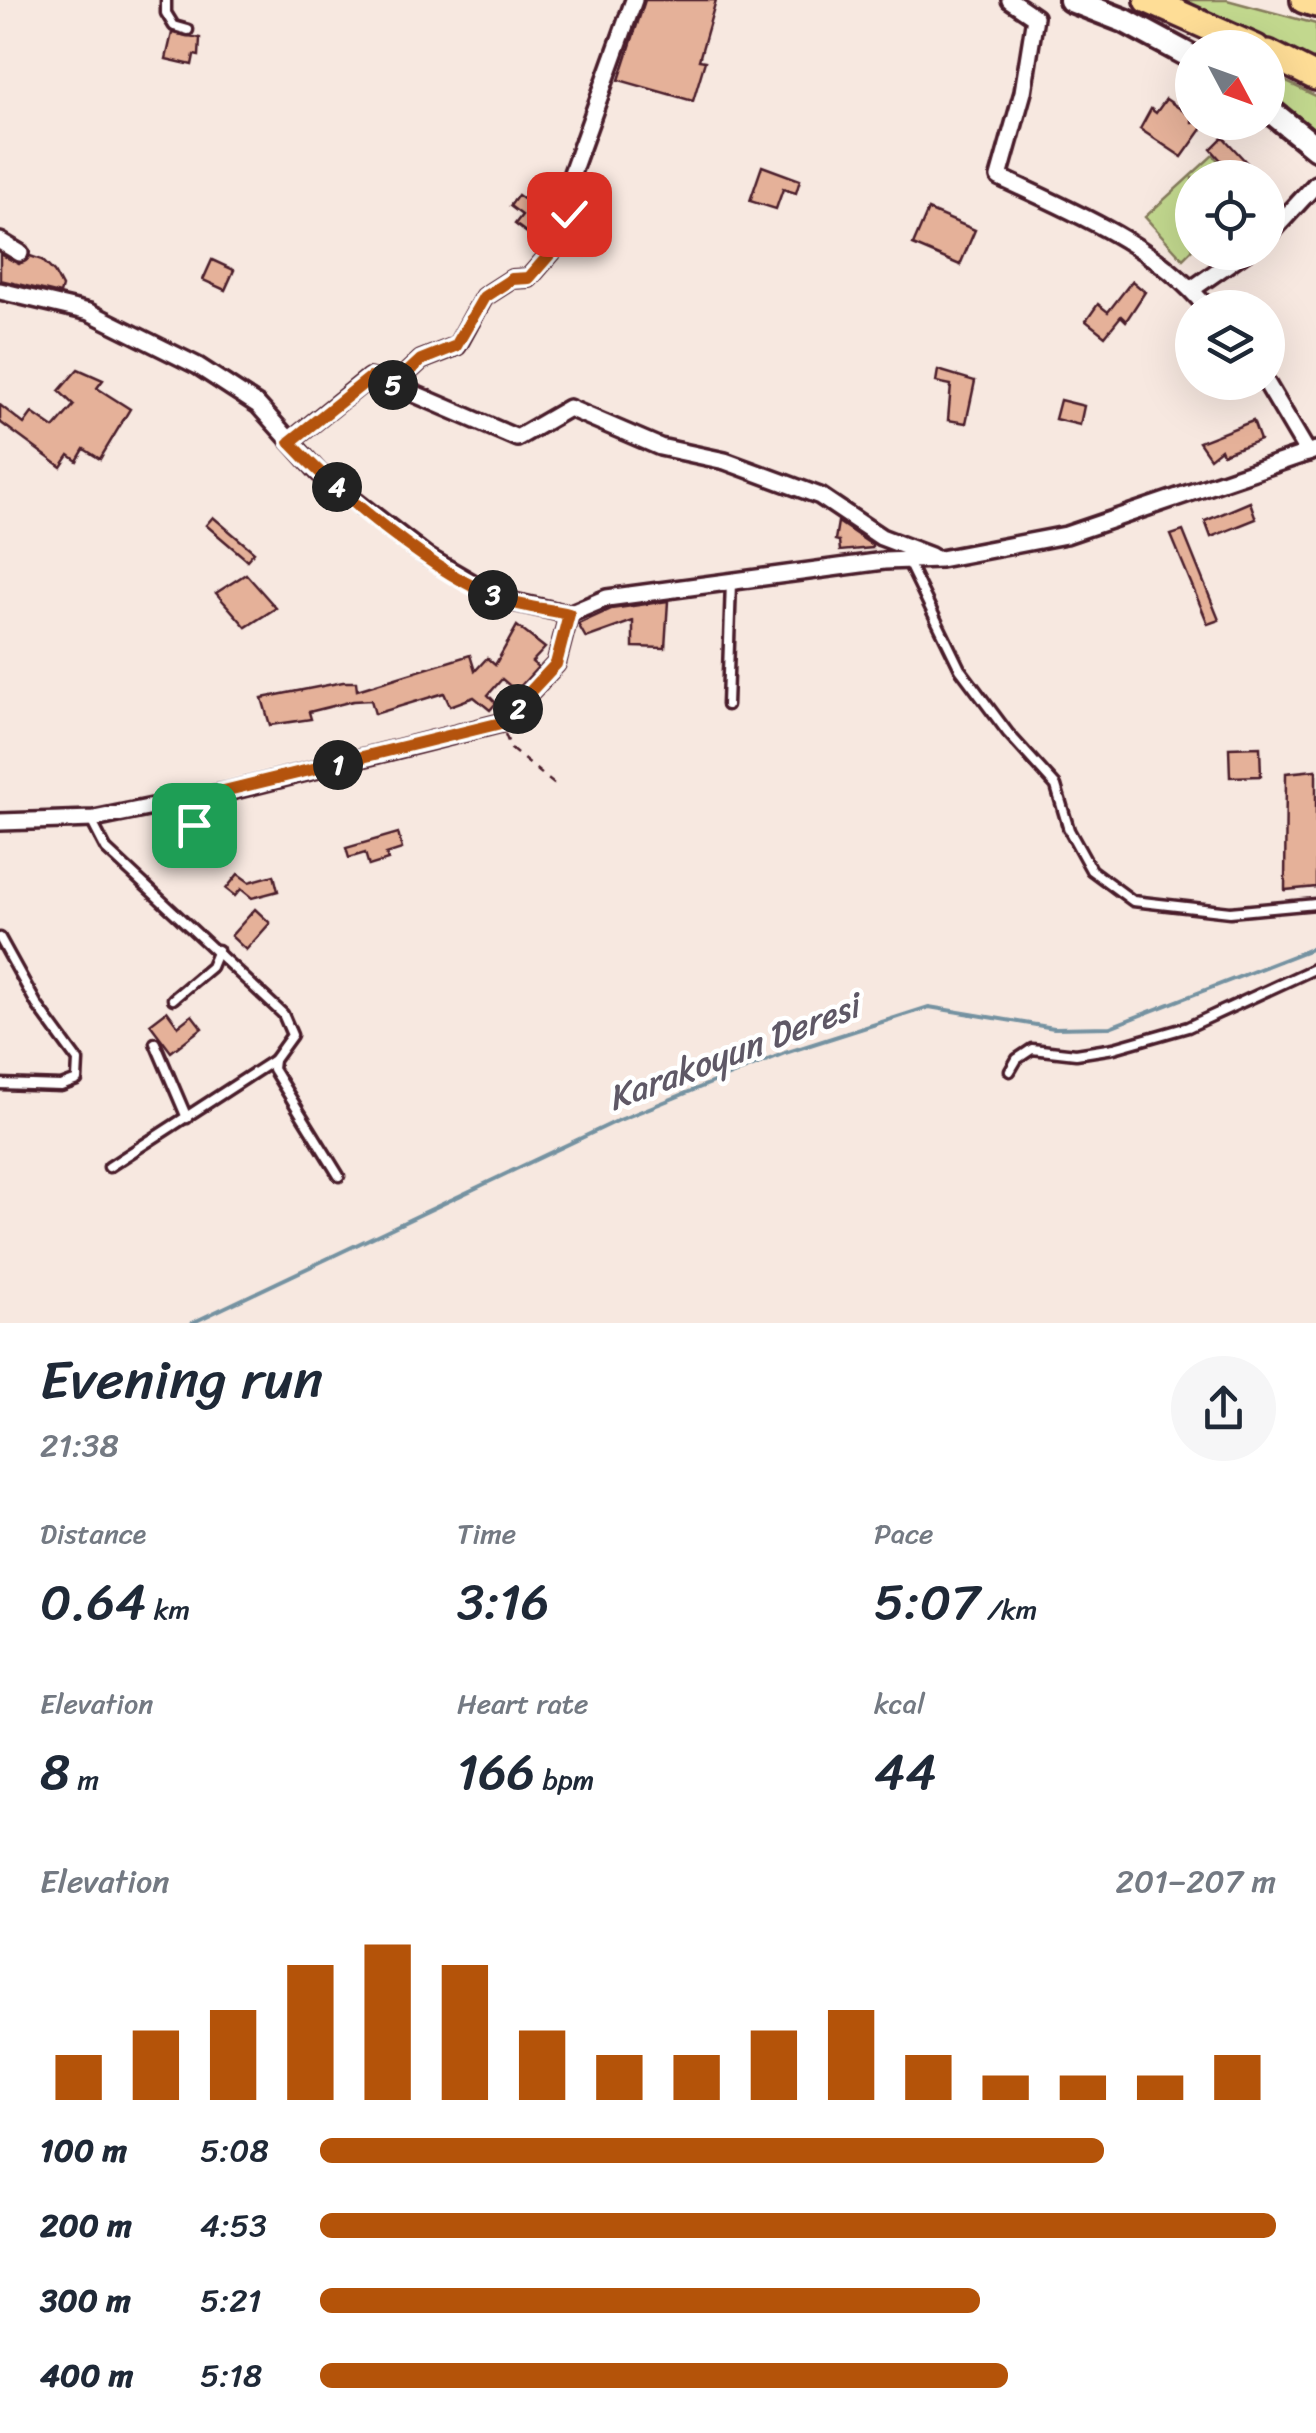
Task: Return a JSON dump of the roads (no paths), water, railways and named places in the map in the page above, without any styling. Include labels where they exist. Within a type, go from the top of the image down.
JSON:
[{"type":"main road","points":[[1071,0],[1125,21],[1175,48]]},
{"type":"main road","points":[[1148,0],[1216,30]]},
{"type":"main road","points":[[1304,0],[1316,4]]},
{"type":"main road","points":[[1285,61],[1316,76]]},
{"type":"main road","points":[[1285,122],[1316,148]]},
{"type":"street","points":[[394,385],[421,360],[456,346],[484,297],[512,279],[529,278],[555,248],[569,214],[572,173],[634,0]]},
{"type":"street","points":[[1010,0],[1035,17],[1023,92],[998,177],[1101,224],[1192,289],[1219,270]]},
{"type":"street","points":[[1285,218],[1316,184]]},
{"type":"street","points":[[0,242],[20,253]]},
{"type":"street","points":[[0,291],[89,312],[126,328],[258,405],[319,474],[428,557],[500,599],[569,614],[606,598],[940,559],[1066,535],[1312,452],[1278,400]]},
{"type":"street","points":[[290,442],[370,378],[517,438],[569,408],[598,417],[660,447],[725,461],[820,496],[881,537],[940,559]]},
{"type":"street","points":[[0,822],[91,820],[501,723],[556,664],[569,614]]},
{"type":"lane","points":[[166,0],[166,14],[174,26],[188,30]]},
{"type":"lane","points":[[907,560],[960,669],[1008,733],[1056,786],[1069,830],[1091,870],[1133,901],[1230,912],[1316,904]]},
{"type":"lane","points":[[727,705],[731,581]]},
{"type":"lane","points":[[91,820],[106,849],[283,1014],[292,1034],[274,1060],[110,1167]]},
{"type":"lane","points":[[0,938],[38,1005],[78,1061],[80,1072],[77,1080],[61,1086],[0,1084]]},
{"type":"lane","points":[[173,999],[200,979],[218,950]]},
{"type":"lane","points":[[1010,1071],[1032,1049],[1076,1054],[1188,1027],[1316,968]]},
{"type":"lane","points":[[155,1043],[187,1118]]},
{"type":"lane","points":[[274,1060],[274,1069],[339,1176]]},
{"type":"waterway","name":"Karakoyun Deresi","points":[[192,1323],[617,1121],[785,1053],[929,1007],[1054,1028],[1110,1027],[1316,947]]}]
